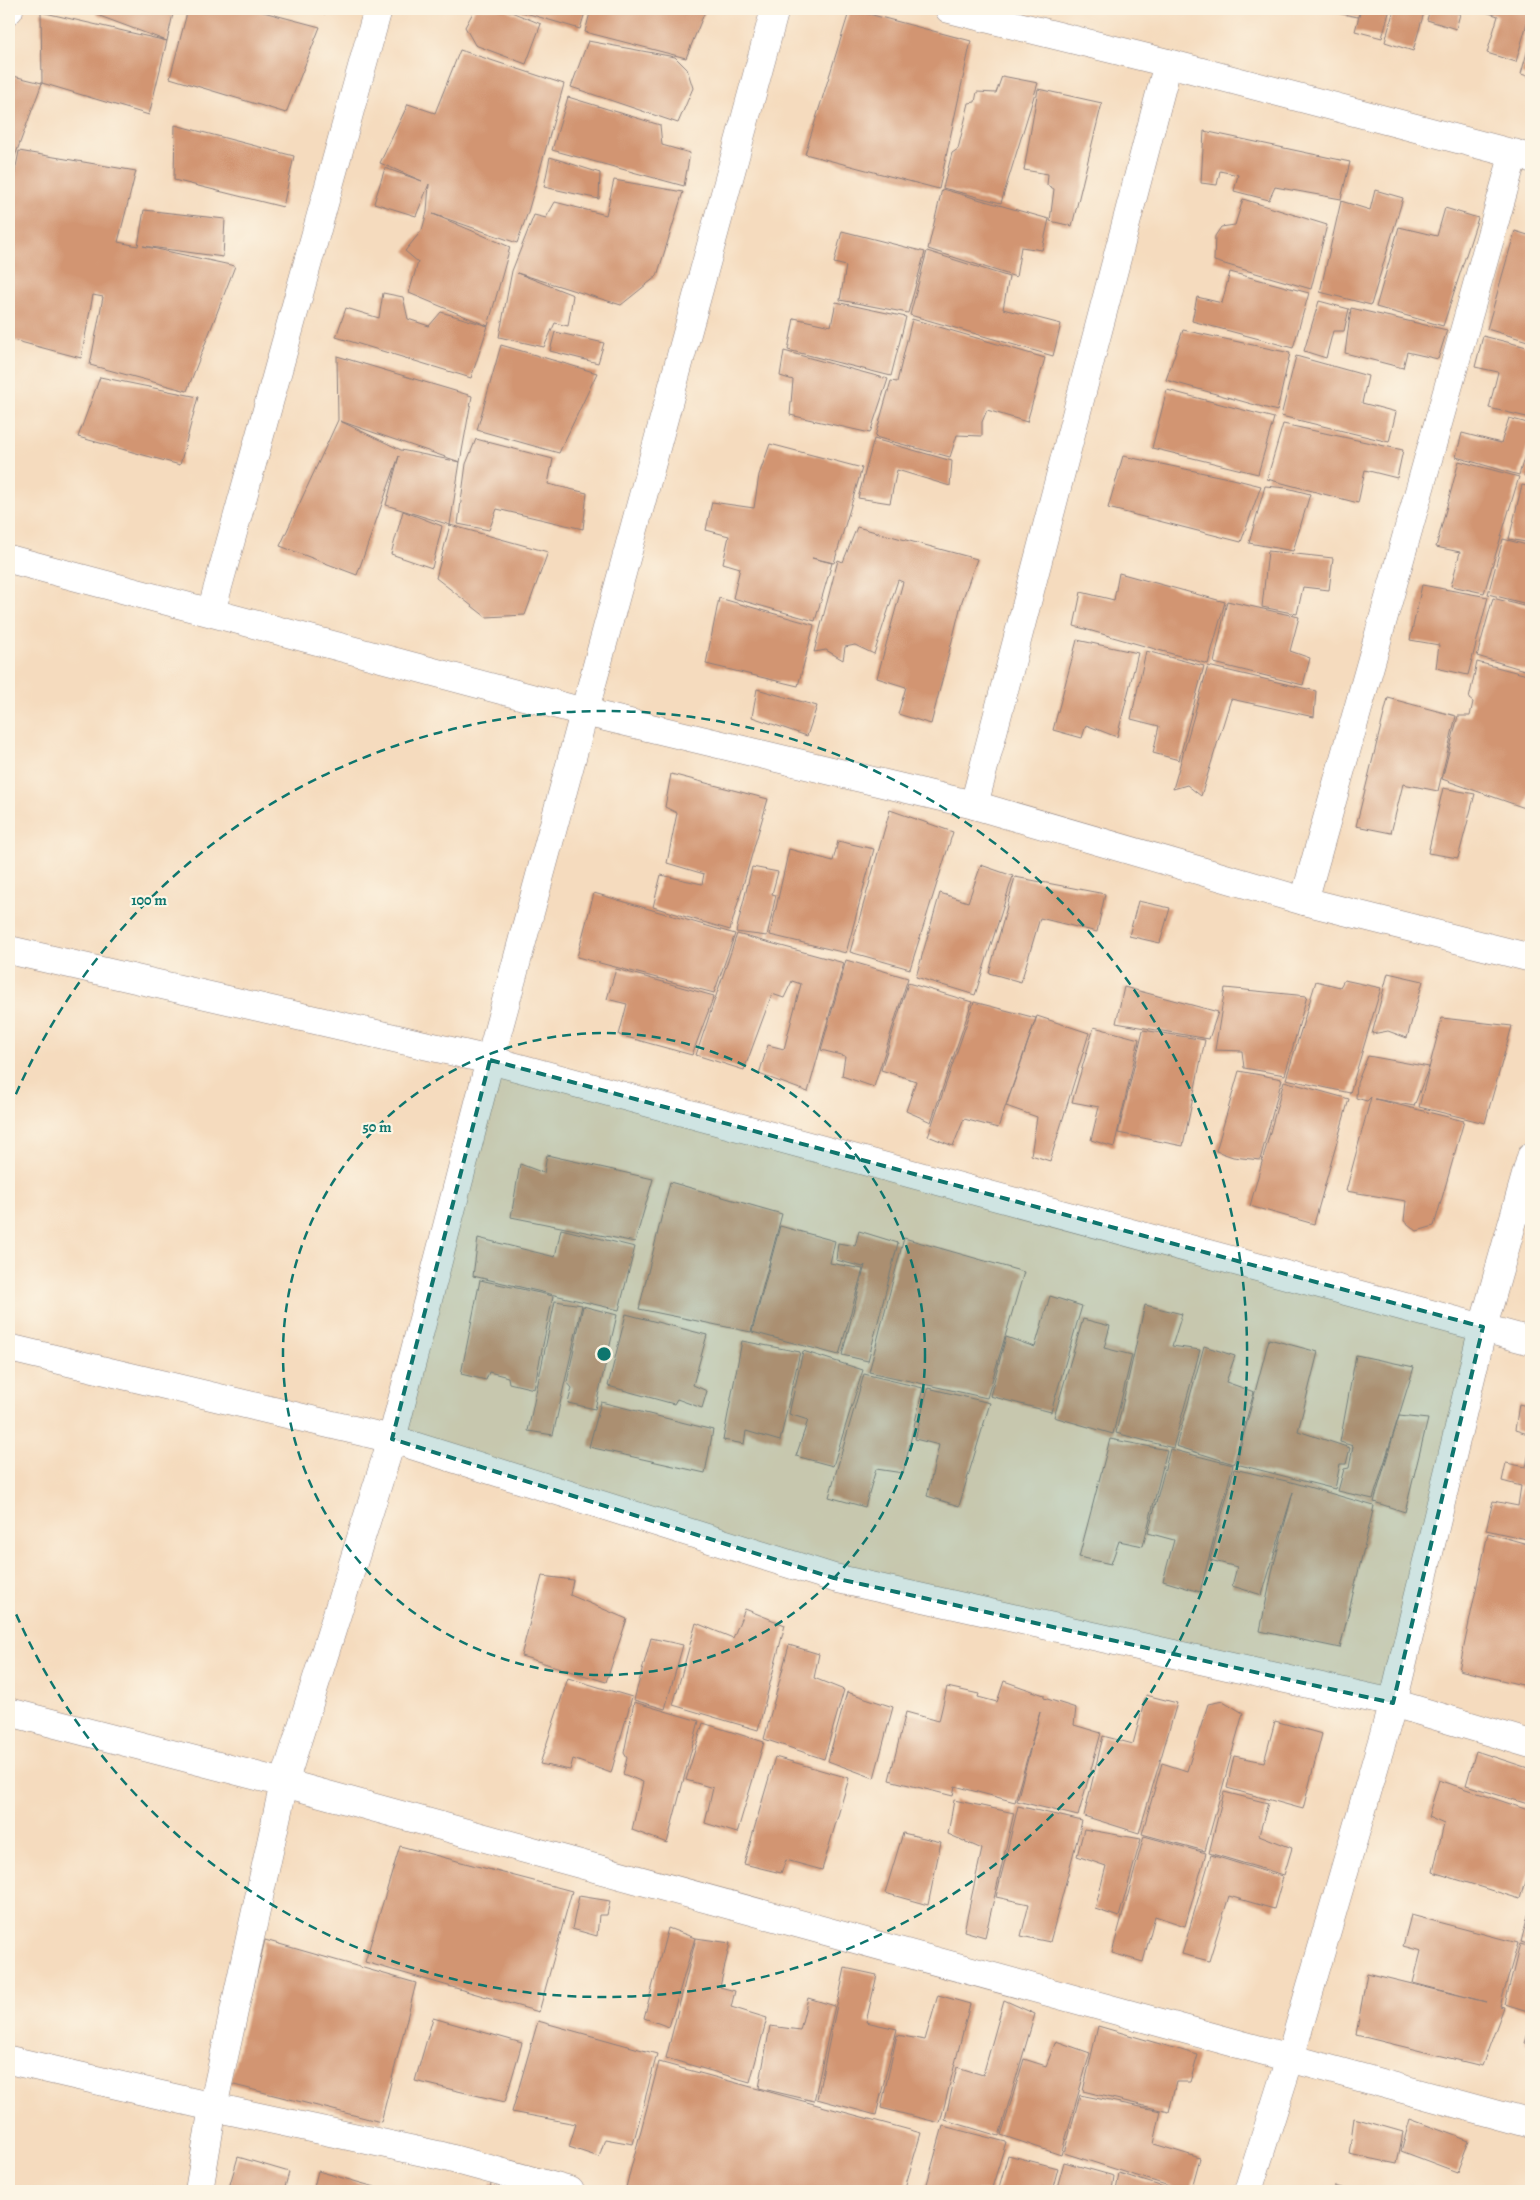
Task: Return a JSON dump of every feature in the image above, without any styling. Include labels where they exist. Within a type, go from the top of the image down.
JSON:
[{"type":"street","points":[[211,612],[378,9]]},
{"type":"street","points":[[200,2191],[213,2107],[284,1783],[392,1439],[490,1060],[775,9]]},
{"type":"street","points":[[949,9],[1168,63],[1522,156],[1304,901]]},
{"type":"street","points":[[974,805],[1168,63]]},
{"type":"street","points":[[9,558],[584,712],[974,805],[1304,901],[1531,958]]},
{"type":"street","points":[[9,950],[490,1060],[1531,1341]]},
{"type":"street","points":[[1248,2191],[1290,2058],[1393,1703],[1483,1327],[1531,1158]]},
{"type":"street","points":[[9,1348],[392,1439],[834,1578],[1393,1703],[1531,1744]]},
{"type":"street","points":[[9,1712],[284,1783],[1531,2124]]},
{"type":"street","points":[[9,2060],[213,2107],[442,2156],[570,2191]]},
{"type":"highlighted area","points":[[490,1060],[1483,1327],[1393,1703],[834,1578],[392,1439]]},
{"type":"building","points":[[98,9],[174,9],[167,41],[97,15]]},
{"type":"building","points":[[188,9],[252,9],[320,27],[286,113],[170,78]]},
{"type":"building","points":[[309,9],[327,9],[325,14]]},
{"type":"building","points":[[475,9],[504,9],[541,24],[526,64],[475,45],[465,27]]},
{"type":"building","points":[[512,9],[586,9],[580,29]]},
{"type":"building","points":[[591,9],[706,9],[686,58],[585,32]]},
{"type":"building","points":[[850,9],[971,41],[939,189],[805,154]]},
{"type":"building","points":[[1338,9],[1360,9],[1358,17],[1337,13]]},
{"type":"building","points":[[1361,9],[1390,9],[1382,38],[1355,31]]},
{"type":"building","points":[[1394,9],[1425,9],[1413,51],[1385,42]]},
{"type":"building","points":[[1430,9],[1443,9],[1460,14],[1456,29],[1427,20]]},
{"type":"building","points":[[1476,9],[1531,9],[1516,62],[1487,53],[1498,16]]},
{"type":"building","points":[[41,12],[167,41],[149,115],[42,83]]},
{"type":"building","points":[[1531,38],[1531,77],[1521,74]]},
{"type":"building","points":[[588,41],[675,57],[687,69],[693,88],[678,123],[571,87]]},
{"type":"building","points":[[460,50],[564,84],[528,212],[517,243],[433,214],[510,247],[488,326],[409,293],[418,262],[405,251],[422,230],[427,212],[429,184],[416,216],[374,203],[385,168],[422,181],[380,163],[408,104],[435,113]]},
{"type":"building","points":[[9,75],[42,83],[14,159],[9,158]]},
{"type":"building","points":[[1002,76],[1038,83],[1001,203],[943,188],[952,153],[958,149],[969,103],[975,102],[977,92],[996,93]]},
{"type":"building","points":[[1038,89],[1102,103],[1072,226],[1050,221],[1054,189],[1047,185],[1048,174],[1024,170]]},
{"type":"building","points":[[568,97],[660,125],[662,145],[690,153],[684,186],[552,150]]},
{"type":"building","points":[[175,125],[294,156],[283,207],[174,180]]},
{"type":"building","points":[[1204,131],[1350,162],[1341,199],[1275,187],[1269,200],[1234,191],[1238,175],[1220,171],[1217,185],[1201,183]]},
{"type":"building","points":[[19,151],[136,171],[118,242],[138,246],[144,210],[225,219],[223,257],[143,246],[235,266],[187,391],[90,365],[103,297],[93,295],[81,358],[9,339],[9,203]]},
{"type":"building","points":[[550,157],[600,173],[599,199],[544,187]]},
{"type":"building","points":[[614,180],[683,192],[657,276],[621,305],[517,273],[573,295],[568,326],[555,323],[544,347],[499,337],[512,271],[534,215],[546,218],[555,202],[606,215]]},
{"type":"building","points":[[942,189],[1049,219],[1042,250],[1021,247],[1016,277],[928,249]]},
{"type":"building","points":[[1375,190],[1403,198],[1371,305],[1320,292],[1341,201],[1370,210]]},
{"type":"building","points":[[1243,199],[1327,225],[1311,289],[1214,261],[1215,236],[1221,227],[1235,225]]},
{"type":"building","points":[[1445,208],[1478,218],[1443,326],[1376,307],[1399,227],[1437,236]]},
{"type":"building","points":[[842,231],[925,252],[908,313],[840,300],[846,266],[834,263]]},
{"type":"building","points":[[1515,231],[1531,236],[1531,342],[1487,329]]},
{"type":"building","points":[[927,251],[1009,277],[1003,309],[1061,324],[1053,356],[910,315]]},
{"type":"building","points":[[1230,272],[1309,293],[1293,348],[1192,321],[1197,297],[1222,303]]},
{"type":"building","points":[[383,293],[403,297],[408,319],[429,326],[441,312],[488,326],[471,378],[336,337],[346,308],[379,318]]},
{"type":"building","points":[[1319,301],[1349,309],[1344,331],[1333,331],[1326,358],[1304,351]]},
{"type":"building","points":[[836,302],[906,317],[891,376],[788,350],[794,318],[831,326]]},
{"type":"building","points":[[1351,308],[1447,330],[1438,359],[1407,352],[1403,368],[1345,353]]},
{"type":"building","points":[[912,319],[1045,358],[1027,422],[987,410],[982,422],[982,436],[957,435],[950,457],[875,437],[891,381],[897,382]]},
{"type":"building","points":[[1183,330],[1290,353],[1277,411],[1166,380]]},
{"type":"building","points":[[555,332],[604,343],[598,363],[550,351]]},
{"type":"building","points":[[1483,336],[1531,348],[1531,418],[1489,408],[1498,372],[1475,367]]},
{"type":"building","points":[[501,345],[597,373],[559,453],[477,430]]},
{"type":"building","points":[[784,351],[888,379],[870,433],[790,415],[793,380],[780,376]]},
{"type":"building","points":[[337,356],[472,396],[450,525],[386,505],[399,456],[357,575],[280,546],[338,420]],"holes":[[[340,421],[460,462],[401,450]]]},
{"type":"building","points":[[1296,356],[1368,376],[1362,403],[1396,412],[1389,442],[1281,416]]},
{"type":"building","points":[[100,377],[198,397],[180,465],[78,437]]},
{"type":"building","points":[[1167,390],[1274,418],[1258,474],[1152,448]]},
{"type":"building","points":[[1509,418],[1531,424],[1531,434],[1519,475],[1456,457],[1462,433],[1501,443]]},
{"type":"building","points":[[1283,424],[1403,450],[1397,478],[1365,470],[1358,503],[1267,479]]},
{"type":"building","points":[[476,439],[553,459],[548,484],[587,493],[583,529],[497,509],[489,530],[458,524],[466,464]]},
{"type":"building","points":[[874,439],[952,461],[950,486],[897,470],[890,503],[858,498]]},
{"type":"building","points":[[770,444],[862,468],[834,563],[812,558],[832,563],[815,621],[733,598],[740,568],[723,563],[729,536],[706,530],[712,502],[754,508],[759,475]]},
{"type":"building","points":[[1531,453],[1531,478],[1524,476]]},
{"type":"building","points":[[1123,456],[1261,486],[1241,542],[1108,508]]},
{"type":"building","points":[[1459,461],[1519,477],[1484,593],[1451,586],[1460,552],[1436,547]]},
{"type":"building","points":[[1522,485],[1531,487],[1531,543],[1509,539]]},
{"type":"building","points":[[1265,486],[1287,488],[1310,494],[1293,551],[1249,543]]},
{"type":"building","points":[[403,511],[442,526],[432,568],[391,554]]},
{"type":"building","points":[[450,525],[548,552],[525,615],[486,617],[436,578]]},
{"type":"building","points":[[857,527],[977,559],[962,601],[931,724],[898,714],[906,687],[877,678],[903,582],[898,580],[874,654],[855,645],[845,647],[843,660],[826,650],[814,652],[838,560],[843,562]]},
{"type":"building","points":[[1503,539],[1531,546],[1531,605],[1488,594]]},
{"type":"building","points":[[1268,551],[1333,558],[1329,590],[1303,587],[1297,614],[1262,607]]},
{"type":"building","points":[[1119,573],[1225,602],[1208,664],[1074,626],[1081,592],[1114,600]]},
{"type":"building","points":[[1422,585],[1488,597],[1468,675],[1436,668],[1439,645],[1410,640]]},
{"type":"building","points":[[719,598],[814,625],[798,686],[706,664]]},
{"type":"building","points":[[1493,598],[1531,608],[1531,672],[1477,656]]},
{"type":"building","points":[[1227,601],[1299,617],[1290,651],[1310,658],[1303,685],[1214,663]]},
{"type":"building","points":[[1077,640],[1138,653],[1117,737],[1086,725],[1082,738],[1053,730]]},
{"type":"building","points":[[1146,651],[1204,666],[1179,760],[1153,753],[1159,726],[1131,719]]},
{"type":"building","points":[[1477,662],[1531,676],[1531,785],[1525,808],[1442,779],[1458,716],[1470,716],[1473,702],[1469,699]]},
{"type":"building","points":[[1208,666],[1316,691],[1314,717],[1231,699],[1201,796],[1187,785],[1173,789]]},
{"type":"building","points":[[757,689],[817,706],[807,736],[752,717]]},
{"type":"building","points":[[1388,698],[1456,716],[1438,791],[1403,784],[1391,833],[1356,826]]},
{"type":"building","points":[[671,774],[768,799],[730,930],[653,907],[661,875],[702,884],[704,874],[667,863],[677,813],[665,807]]},
{"type":"building","points":[[1443,788],[1475,794],[1458,858],[1428,853]]},
{"type":"building","points":[[890,810],[953,832],[910,969],[850,952]]},
{"type":"building","points":[[838,841],[874,849],[846,953],[770,935],[789,849],[833,861]]},
{"type":"building","points":[[981,865],[1013,876],[975,995],[916,977],[940,893],[968,902]]},
{"type":"building","points":[[752,867],[778,872],[772,894],[776,895],[767,936],[736,932]]},
{"type":"building","points":[[1015,877],[1105,894],[1097,932],[1040,918],[1021,982],[989,973]]},
{"type":"building","points":[[594,893],[735,934],[714,993],[577,957]]},
{"type":"building","points":[[1138,901],[1170,908],[1160,943],[1129,936]]},
{"type":"building","points":[[737,934],[844,963],[808,1092],[759,1074],[768,1045],[784,1049],[801,984],[792,981],[784,998],[772,994],[744,1070],[696,1055]]},
{"type":"building","points":[[846,960],[908,978],[874,1087],[842,1076],[845,1056],[821,1050]]},
{"type":"building","points":[[616,969],[714,996],[692,1055],[619,1035],[627,1004],[607,999]]},
{"type":"building","points":[[1388,973],[1423,981],[1407,1038],[1388,1031],[1372,1034]]},
{"type":"building","points":[[1344,980],[1381,988],[1350,1093],[1286,1079],[1316,981],[1340,987]]},
{"type":"building","points":[[908,983],[972,1002],[931,1122],[906,1111],[916,1081],[881,1070]]},
{"type":"building","points":[[1124,987],[1218,1012],[1209,1039],[1116,1023]]},
{"type":"building","points":[[1225,988],[1307,996],[1285,1075],[1244,1068],[1242,1051],[1215,1050]]},
{"type":"building","points":[[974,1002],[1036,1018],[998,1128],[964,1119],[953,1146],[928,1136]]},
{"type":"building","points":[[1037,1016],[1089,1033],[1050,1161],[1031,1155],[1037,1117],[1006,1106]]},
{"type":"building","points":[[1442,1018],[1512,1026],[1485,1123],[1419,1107]]},
{"type":"building","points":[[1094,1027],[1139,1039],[1114,1147],[1091,1140],[1099,1107],[1072,1102]]},
{"type":"building","points":[[1143,1030],[1205,1040],[1183,1146],[1118,1133]]},
{"type":"building","points":[[1368,1056],[1429,1067],[1414,1106],[1375,1099],[1464,1121],[1434,1226],[1417,1231],[1404,1221],[1406,1201],[1346,1191],[1371,1097],[1367,1101],[1356,1098],[1357,1083]]},
{"type":"building","points":[[1239,1071],[1282,1079],[1260,1160],[1233,1157],[1216,1151]]},
{"type":"building","points":[[1284,1081],[1349,1099],[1314,1224],[1250,1206]]},
{"type":"building","points":[[547,1155],[653,1179],[635,1242],[511,1217],[520,1164],[544,1173]]},
{"type":"building","points":[[670,1182],[782,1214],[751,1332],[639,1309]]},
{"type":"building","points":[[780,1226],[835,1241],[830,1263],[863,1269],[839,1355],[752,1332]]},
{"type":"building","points":[[561,1229],[635,1247],[619,1310],[473,1276],[478,1238],[555,1257]]},
{"type":"building","points":[[859,1231],[898,1243],[868,1361],[842,1355],[865,1265],[863,1267],[836,1260],[838,1243],[855,1246]]},
{"type":"building","points":[[904,1238],[1024,1272],[987,1398],[869,1372]]},
{"type":"building","points":[[480,1280],[553,1296],[534,1389],[509,1383],[508,1377],[489,1372],[486,1380],[461,1374]]},
{"type":"building","points":[[1050,1296],[1082,1306],[1051,1412],[990,1396],[1006,1337],[1035,1347]]},
{"type":"building","points":[[555,1301],[582,1305],[553,1435],[528,1431]]},
{"type":"building","points":[[1145,1305],[1182,1314],[1172,1346],[1200,1350],[1173,1448],[1116,1433]]},
{"type":"building","points":[[583,1306],[617,1315],[595,1409],[568,1403],[572,1388],[567,1382]]},
{"type":"building","points":[[626,1314],[707,1335],[693,1385],[707,1391],[702,1408],[677,1399],[674,1404],[608,1386]]},
{"type":"building","points":[[1083,1319],[1110,1326],[1104,1348],[1132,1355],[1113,1434],[1054,1417]]},
{"type":"building","points":[[1269,1339],[1318,1352],[1298,1431],[1350,1448],[1346,1464],[1340,1464],[1335,1489],[1236,1464]]},
{"type":"building","points":[[742,1341],[800,1352],[780,1441],[746,1431],[744,1444],[723,1440]]},
{"type":"building","points":[[1204,1346],[1235,1356],[1226,1382],[1254,1392],[1234,1464],[1176,1446]]},
{"type":"building","points":[[803,1351],[863,1370],[833,1466],[796,1456],[808,1420],[789,1414]]},
{"type":"building","points":[[1356,1355],[1414,1367],[1373,1499],[1338,1491],[1344,1469],[1349,1468],[1353,1446],[1340,1442]]},
{"type":"building","points":[[864,1374],[923,1388],[903,1473],[876,1469],[865,1507],[829,1497]]},
{"type":"building","points":[[928,1388],[990,1403],[959,1506],[927,1496],[939,1445],[915,1439]]},
{"type":"building","points":[[601,1402],[713,1430],[705,1473],[589,1447]]},
{"type":"building","points":[[1519,1404],[1531,1407],[1531,1435],[1515,1430]]},
{"type":"building","points":[[1399,1416],[1428,1419],[1405,1512],[1374,1502]]},
{"type":"building","points":[[1110,1439],[1167,1450],[1143,1546],[1119,1541],[1111,1564],[1079,1557]]},
{"type":"building","points":[[1530,1447],[1531,1540],[1486,1530],[1493,1501],[1518,1506],[1521,1486],[1502,1481],[1506,1463],[1526,1467]]},
{"type":"building","points":[[1170,1449],[1233,1465],[1200,1592],[1163,1581],[1174,1540],[1148,1533]]},
{"type":"building","points":[[1234,1469],[1295,1483],[1374,1506],[1340,1648],[1260,1631],[1273,1568],[1293,1492],[1262,1595],[1232,1586],[1237,1567],[1210,1560]]},
{"type":"building","points":[[1488,1533],[1531,1545],[1531,1687],[1459,1670]]},
{"type":"building","points":[[542,1576],[573,1580],[570,1595],[627,1619],[606,1682],[521,1656]]},
{"type":"building","points":[[745,1609],[785,1625],[758,1730],[673,1705],[696,1623],[733,1638]]},
{"type":"building","points":[[651,1638],[683,1645],[665,1709],[634,1700]]},
{"type":"building","points":[[789,1645],[819,1654],[814,1678],[844,1690],[824,1759],[764,1739]]},
{"type":"building","points":[[568,1678],[632,1697],[611,1773],[573,1759],[570,1770],[540,1764]]},
{"type":"building","points":[[1004,1681],[1044,1695],[1044,1698],[1076,1708],[1074,1725],[1101,1733],[1078,1816],[1017,1801],[1040,1712],[1015,1802],[955,1786],[953,1796],[889,1780],[906,1712],[939,1721],[947,1687],[979,1694],[978,1697],[997,1702]]},
{"type":"building","points":[[847,1692],[893,1707],[874,1778],[828,1761]]},
{"type":"building","points":[[1146,1695],[1177,1703],[1139,1833],[1084,1816],[1103,1736],[1133,1744]]},
{"type":"building","points":[[1223,1701],[1243,1713],[1205,1851],[1142,1834],[1162,1763],[1187,1771],[1208,1704]]},
{"type":"building","points":[[634,1702],[699,1721],[667,1843],[632,1830],[643,1782],[623,1774],[627,1758],[624,1753]]},
{"type":"building","points":[[1275,1721],[1322,1734],[1303,1809],[1227,1788],[1234,1756],[1264,1762]]},
{"type":"building","points":[[703,1723],[764,1742],[737,1833],[705,1823],[713,1788],[686,1780]]},
{"type":"building","points":[[1476,1751],[1531,1769],[1531,1805],[1466,1785]]},
{"type":"building","points":[[775,1757],[849,1778],[822,1870],[786,1860],[781,1873],[744,1864]]},
{"type":"building","points":[[1439,1780],[1531,1811],[1531,1860],[1520,1899],[1433,1872],[1444,1824],[1428,1817]]},
{"type":"building","points":[[1224,1792],[1268,1803],[1259,1835],[1292,1848],[1284,1875],[1209,1853]]},
{"type":"building","points":[[954,1800],[1014,1813],[985,1937],[964,1931],[982,1849],[948,1834]]},
{"type":"building","points":[[1018,1806],[1082,1821],[1050,1942],[1021,1936],[1029,1904],[996,1897]]},
{"type":"building","points":[[1084,1829],[1141,1839],[1119,1917],[1095,1909],[1106,1866],[1077,1856]]},
{"type":"building","points":[[903,1833],[941,1842],[928,1905],[885,1893]]},
{"type":"building","points":[[1144,1836],[1206,1853],[1185,1926],[1155,1916],[1143,1962],[1112,1953]]},
{"type":"building","points":[[400,1846],[572,1891],[539,2012],[365,1962]]},
{"type":"building","points":[[1211,1855],[1283,1877],[1274,1909],[1229,1896],[1209,1961],[1182,1954]]},
{"type":"building","points":[[579,1896],[610,1901],[607,1915],[599,1915],[597,1936],[572,1929]]},
{"type":"building","points":[[1531,1904],[1531,1945],[1521,1942]]},
{"type":"building","points":[[1411,1915],[1518,1943],[1500,2006],[1504,2007],[1482,2066],[1356,2035],[1367,1973],[1486,2002],[1413,1983],[1421,1951],[1403,1946]]},
{"type":"building","points":[[668,1928],[695,1938],[669,2027],[644,2018]]},
{"type":"building","points":[[696,1938],[730,1943],[720,1987],[735,1991],[731,2007],[767,2018],[750,2082],[666,2058]]},
{"type":"building","points":[[265,1940],[416,1983],[381,2122],[230,2084]]},
{"type":"building","points":[[1520,1944],[1531,1947],[1531,2012],[1505,2004]]},
{"type":"building","points":[[845,1968],[877,1975],[866,2022],[897,2029],[876,2115],[817,2099]]},
{"type":"building","points":[[938,1995],[970,2004],[940,2123],[881,2108],[897,2035],[925,2040]]},
{"type":"building","points":[[808,1998],[835,2006],[814,2101],[759,2088],[770,2026],[800,2030]]},
{"type":"building","points":[[1004,2000],[1035,2014],[999,2136],[945,2120],[957,2067],[983,2075]]},
{"type":"building","points":[[433,2018],[522,2043],[505,2102],[415,2081]]},
{"type":"building","points":[[538,2021],[657,2054],[633,2144],[605,2139],[599,2157],[569,2147],[576,2124],[512,2112]]},
{"type":"building","points":[[1531,2023],[1531,2044],[1525,2043]]},
{"type":"building","points":[[1098,2026],[1198,2055],[1190,2082],[1176,2082],[1169,2112],[1083,2091]]},
{"type":"building","points":[[1056,2041],[1090,2053],[1061,2155],[1001,2135],[1024,2059],[1046,2066]]},
{"type":"building","points":[[659,2062],[921,2133],[904,2191],[625,2191]]},
{"type":"building","points":[[1080,2095],[1161,2111],[1154,2144],[1200,2158],[1191,2191],[1185,2191],[1064,2153]]},
{"type":"building","points":[[1354,2118],[1403,2132],[1397,2164],[1349,2154]]},
{"type":"building","points":[[1410,2119],[1469,2141],[1457,2172],[1401,2151]]},
{"type":"building","points":[[943,2126],[1006,2142],[991,2191],[925,2191]]},
{"type":"building","points":[[1008,2155],[1058,2168],[1052,2191],[998,2191]]},
{"type":"building","points":[[238,2157],[289,2172],[284,2191],[228,2191]]},
{"type":"building","points":[[1064,2162],[1114,2176],[1112,2191],[1056,2191]]},
{"type":"building","points":[[318,2171],[375,2187],[374,2191],[313,2191]]},
{"type":"building","points":[[1119,2173],[1176,2191],[1116,2191]]},
{"type":"building","points":[[491,2183],[523,2191],[490,2191]]},
{"type":"building","points":[[1335,2186],[1351,2191],[1334,2191]]},
{"type":"building","points":[[401,2187],[416,2190],[400,2191]]}]
